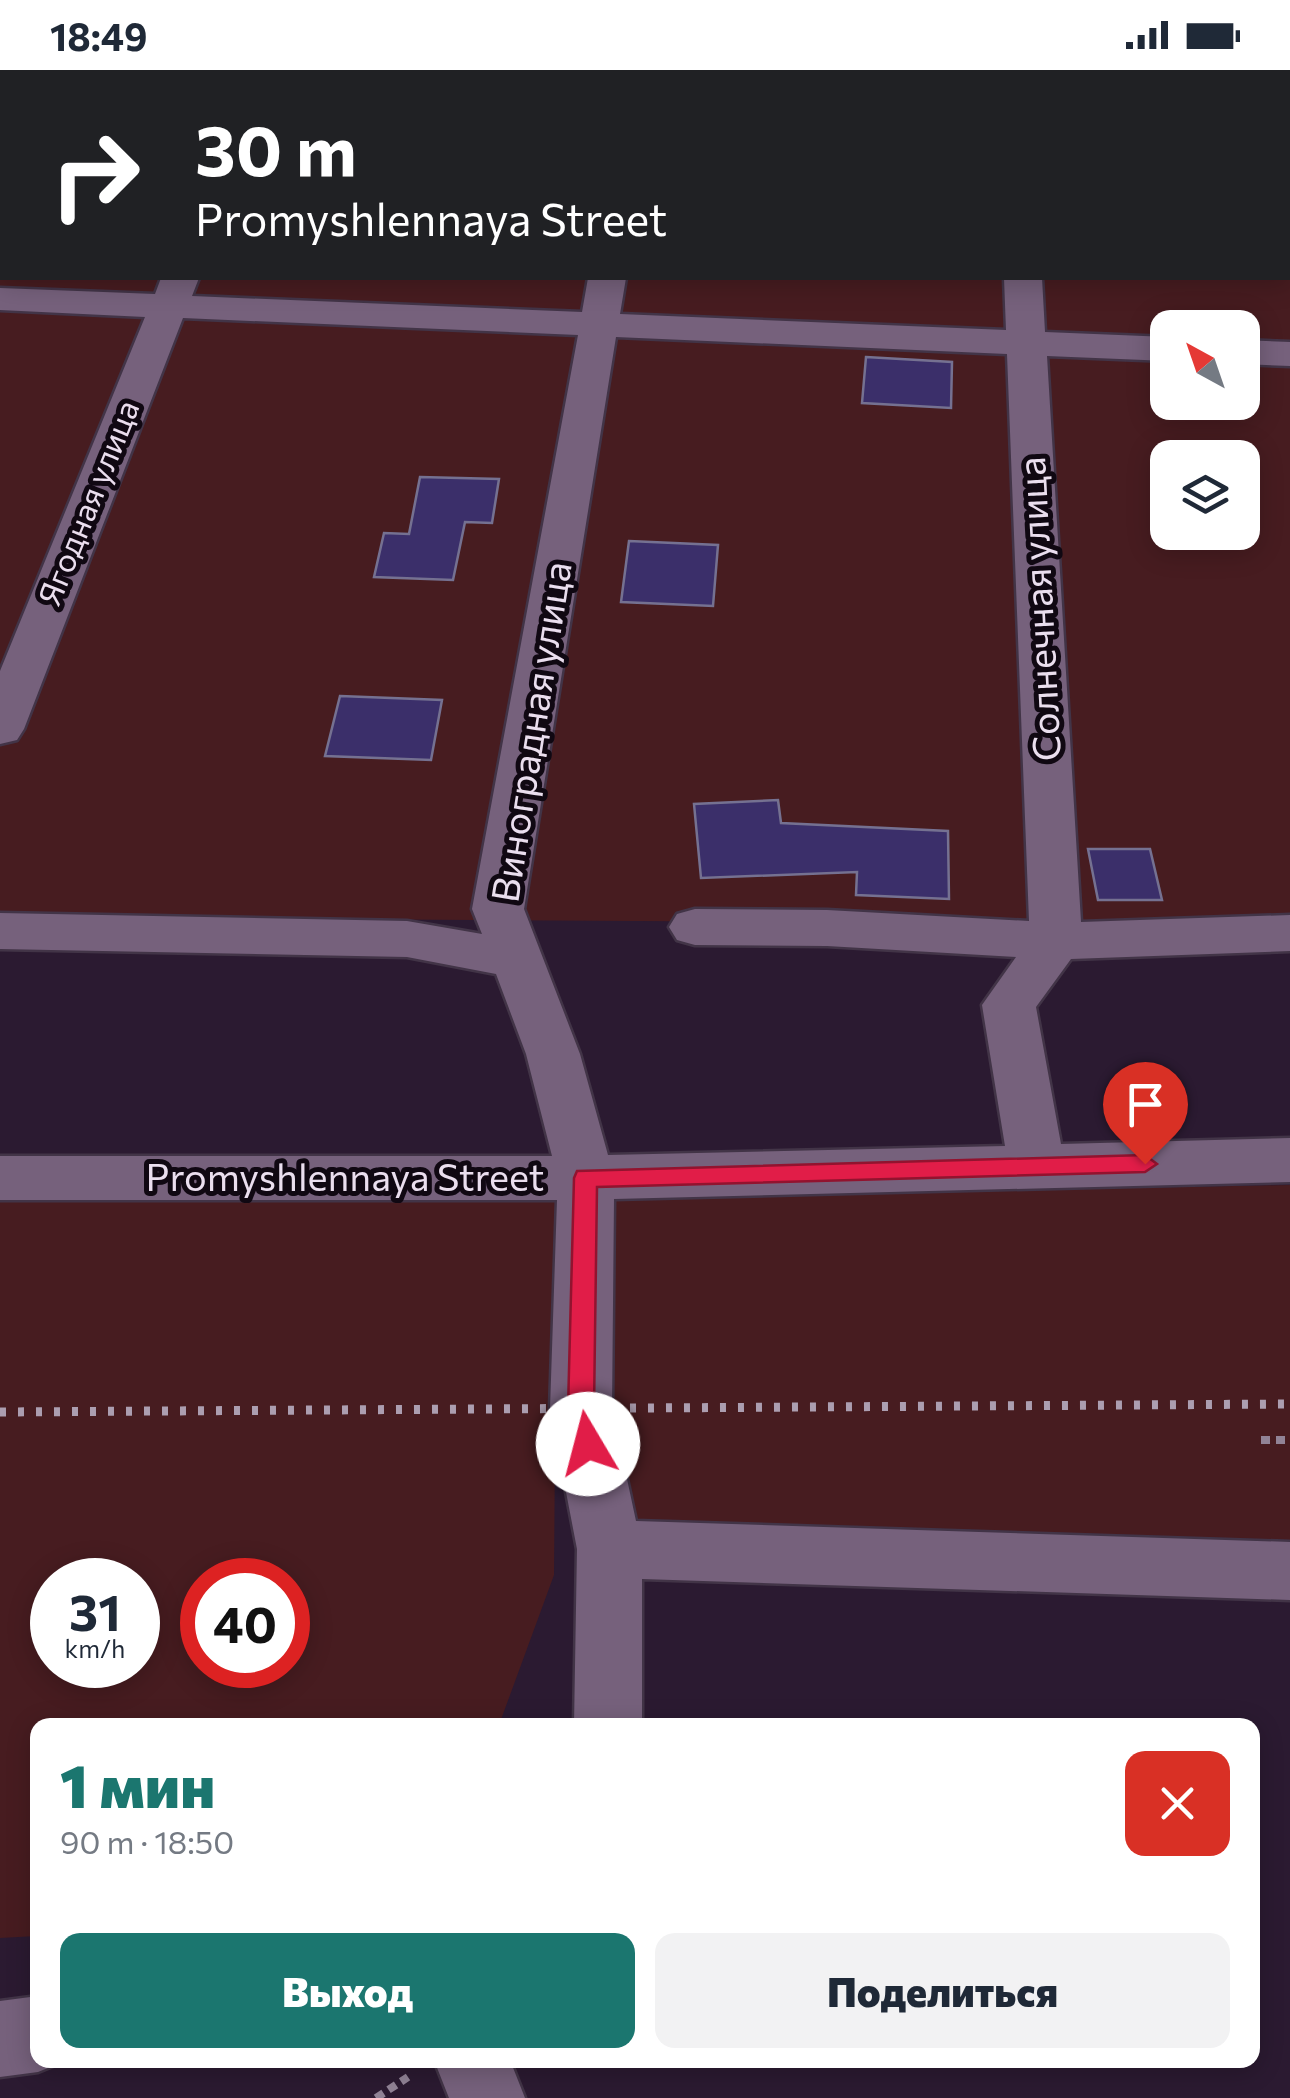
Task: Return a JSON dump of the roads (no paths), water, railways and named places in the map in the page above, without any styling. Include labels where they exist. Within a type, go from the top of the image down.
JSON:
[{"type":"street","name":"Солнечная улица","points":[[1023,280],[1056,941]]},
{"type":"street","points":[[0,299],[174,292],[603,300],[1028,343],[1150,348]]},
{"type":"street","name":"Ягодная улица","points":[[0,729],[174,292]]},
{"type":"street","name":"Виноградная улица","points":[[603,300],[498,909],[553,1054],[586,1178],[581,1409],[608,1548],[608,1718]]},
{"type":"street","points":[[1260,353],[1290,354]]},
{"type":"street","points":[[695,927],[827,928],[1056,941],[1290,933]]},
{"type":"street","points":[[0,931],[407,939],[516,959]]},
{"type":"street","points":[[1037,1166],[1009,1006],[1056,941]]},
{"type":"street","name":"Promyshlennaya Street","points":[[0,1178],[586,1178],[1290,1160]]},
{"type":"street","points":[[608,1548],[1290,1571]]},
{"type":"street","points":[[0,2039],[30,2035]]},
{"type":"street","points":[[475,2068],[487,2098]]},
{"type":"railway","points":[[0,1412],[1290,1404]]}]
